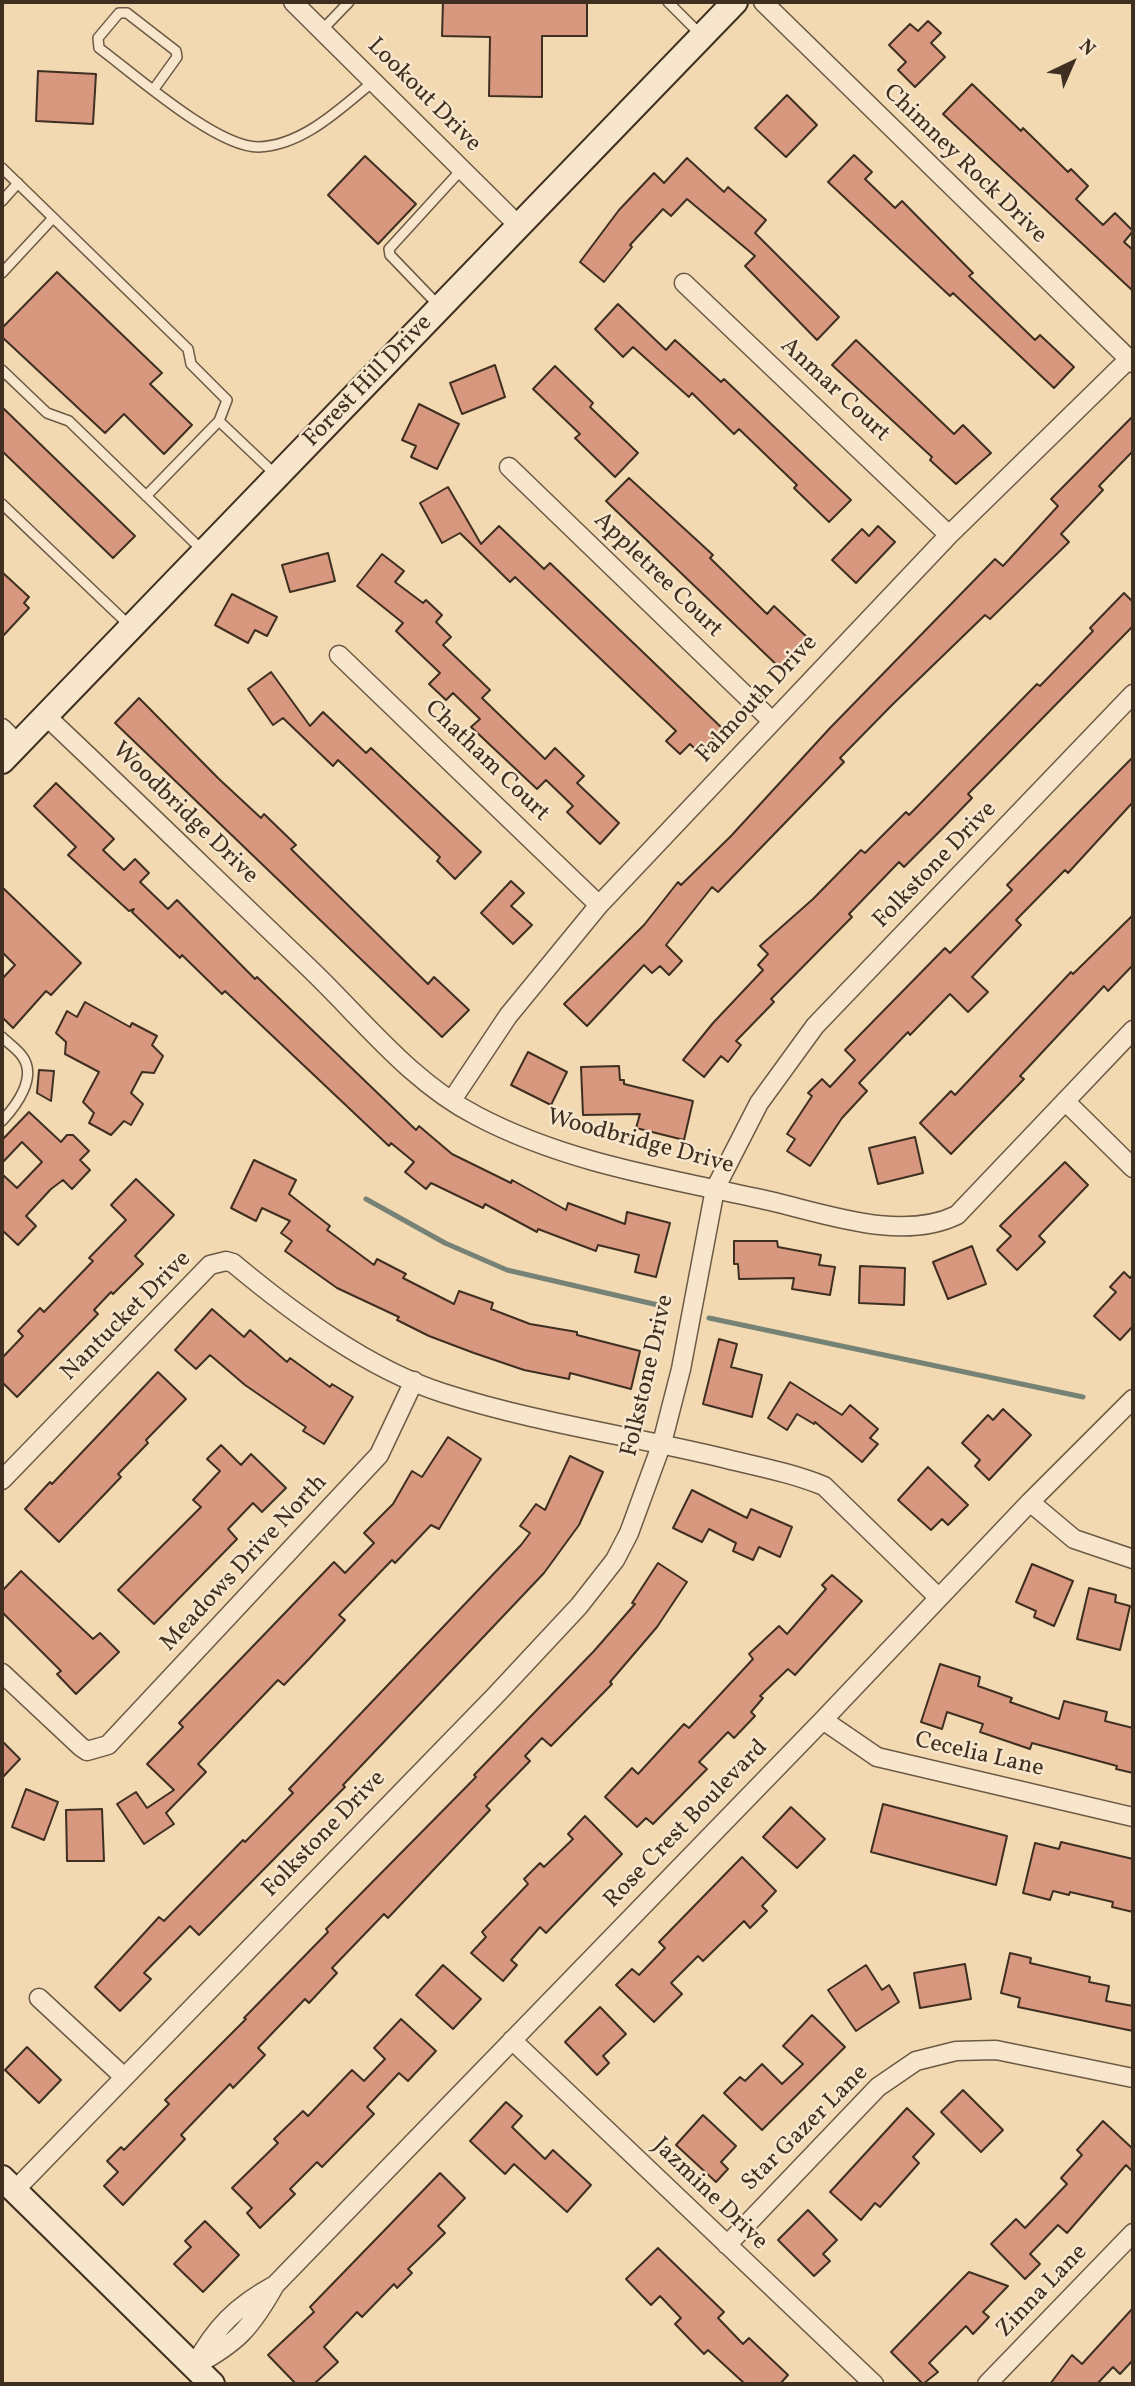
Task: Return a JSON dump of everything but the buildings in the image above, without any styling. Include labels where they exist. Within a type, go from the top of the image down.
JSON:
[{"type":"main road","name":"Forest Hill Drive","points":[[7,745],[46,716],[735,2]]},
{"type":"main road","points":[[8,2184],[212,2384]]},
{"type":"street","name":"Lookout Drive","points":[[293,2],[519,226]]},
{"type":"street","name":"Chimney Rock Drive","points":[[763,2],[1131,361]]},
{"type":"street","name":"Anmar Court","points":[[684,284],[949,535]]},
{"type":"street","name":"Falmouth Drive","points":[[452,1100],[508,1016],[599,905],[949,535],[1131,361]]},
{"type":"street","name":"Appletree Court","points":[[509,467],[772,721]]},
{"type":"street","name":"Chatham Court","points":[[339,655],[599,905]]},
{"type":"street","name":"Folkstone Drive","points":[[8,2184],[122,2076],[495,1696],[579,1606],[620,1551],[662,1443],[681,1369],[716,1189],[759,1103],[816,1026],[1133,694]]},
{"type":"street","name":"Woodbridge Drive","points":[[46,716],[307,966],[391,1053],[476,1116],[547,1147],[616,1168],[854,1220],[896,1225],[942,1223],[957,1216],[1133,1030]]},
{"type":"street","points":[[1065,1101],[1133,1168]]},
{"type":"street","name":"Nantucket Drive","points":[[2,1480],[210,1265],[226,1261],[233,1263],[286,1307],[344,1345],[440,1392],[506,1411],[662,1443],[801,1477],[824,1486],[938,1597]]},
{"type":"street","name":"Meadows Drive North","points":[[2,1673],[81,1748],[87,1751],[108,1745],[379,1455],[414,1381]]},
{"type":"street","name":"Rose Crest Boulevard","points":[[194,2366],[227,2348],[256,2319],[275,2285],[823,1720],[938,1597],[1133,1399]]},
{"type":"street","points":[[1030,1502],[1074,1539],[1133,1559]]},
{"type":"street","name":"Cecelia Lane","points":[[823,1720],[877,1757],[1133,1817]]},
{"type":"street","points":[[39,1998],[122,2076]]},
{"type":"street","name":"Jazmine Drive","points":[[512,2040],[874,2384]]},
{"type":"street","name":"Star Gazer Lane","points":[[727,2245],[878,2087],[916,2060],[956,2051],[996,2050],[1133,2078]]},
{"type":"street","name":"Zinna Lane","points":[[987,2384],[1133,2233]]},
{"type":"lane","points":[[322,30],[349,2]]},
{"type":"lane","points":[[668,2],[702,36]]},
{"type":"lane","points":[[154,89],[177,57],[176,51],[127,13],[119,13],[99,38],[99,48],[202,125],[226,138],[257,147],[285,141],[325,121],[374,81]]},
{"type":"lane","points":[[2,168],[188,349],[191,364],[226,400],[219,421],[146,496]]},
{"type":"lane","points":[[440,308],[390,255],[389,249],[463,169]]},
{"type":"lane","points":[[2,201],[18,183]]},
{"type":"lane","points":[[2,273],[53,218]]},
{"type":"lane","points":[[2,370],[47,413],[69,421],[204,552]]},
{"type":"lane","points":[[219,421],[277,476]]},
{"type":"lane","points":[[2,504],[131,628]]},
{"type":"lane","points":[[2,1037],[24,1058],[27,1077],[22,1096],[2,1121]]},
{"type":"waterway","points":[[366,1199],[445,1243],[507,1270],[658,1305]]},
{"type":"waterway","points":[[709,1318],[1083,1397]]}]
